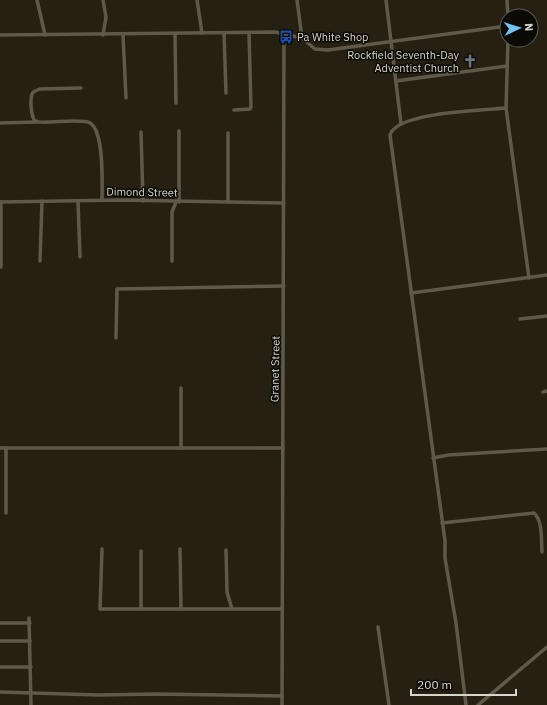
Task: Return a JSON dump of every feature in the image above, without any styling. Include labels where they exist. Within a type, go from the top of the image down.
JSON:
[{"type":"street","points":[[37,0],[45,35]]},
{"type":"street","points":[[103,0],[106,17],[103,35]]},
{"type":"street","points":[[197,0],[202,33]]},
{"type":"street","points":[[297,0],[302,38]]},
{"type":"street","points":[[386,0],[402,124]]},
{"type":"street","points":[[0,35],[123,35],[275,32],[302,38],[315,49],[328,50],[499,27]]},
{"type":"street","points":[[224,33],[226,93]]},
{"type":"street","points":[[234,110],[251,107],[249,33]]},
{"type":"street","name":"Granet Street","points":[[282,705],[284,33]]},
{"type":"street","points":[[175,34],[176,103]]},
{"type":"street","points":[[123,35],[126,98]]},
{"type":"street","points":[[508,48],[506,108],[528,278]]},
{"type":"street","points":[[396,81],[507,66]]},
{"type":"street","points":[[38,122],[35,121],[32,115],[32,94],[35,90],[81,88]]},
{"type":"street","points":[[466,705],[456,623],[445,563],[442,522],[410,293],[390,135],[391,131],[402,124],[430,115],[506,108]]},
{"type":"street","points":[[0,123],[84,122],[92,124],[99,140],[102,200]]},
{"type":"street","points":[[172,261],[172,212],[177,202],[179,131]]},
{"type":"street","points":[[141,132],[143,201]]},
{"type":"street","points":[[228,133],[228,202]]},
{"type":"street","name":"Dimond Street","points":[[1,202],[102,200],[284,203]]},
{"type":"street","points":[[40,261],[42,201]]},
{"type":"street","points":[[78,201],[80,257]]},
{"type":"street","points":[[1,202],[1,267]]},
{"type":"street","points":[[410,293],[547,275]]},
{"type":"street","points":[[116,338],[117,289],[284,286]]},
{"type":"street","points":[[520,319],[547,316]]},
{"type":"street","points":[[181,388],[181,448]]},
{"type":"street","points":[[0,448],[283,448]]},
{"type":"street","points":[[6,448],[6,513]]},
{"type":"street","points":[[433,458],[448,455],[547,449]]},
{"type":"street","points":[[442,522],[534,512],[540,526],[542,552]]},
{"type":"street","points":[[102,549],[100,609],[282,608]]},
{"type":"street","points":[[180,549],[181,609]]},
{"type":"street","points":[[226,550],[227,592],[232,609]]},
{"type":"street","points":[[141,551],[141,609]]},
{"type":"street","points":[[30,618],[31,705]]},
{"type":"street","points":[[0,623],[30,623]]},
{"type":"street","points":[[378,627],[389,705]]},
{"type":"street","points":[[0,641],[30,641]]},
{"type":"street","points":[[478,705],[547,647]]},
{"type":"street","points":[[0,667],[31,668]]},
{"type":"street","points":[[0,692],[99,695],[155,694],[282,696]]},
{"type":"place","name":"Pa White Shop","points":[[286,37]]},
{"type":"place","name":"Rockfield Seventh-Day Adventist Church","points":[[470,61]]}]
